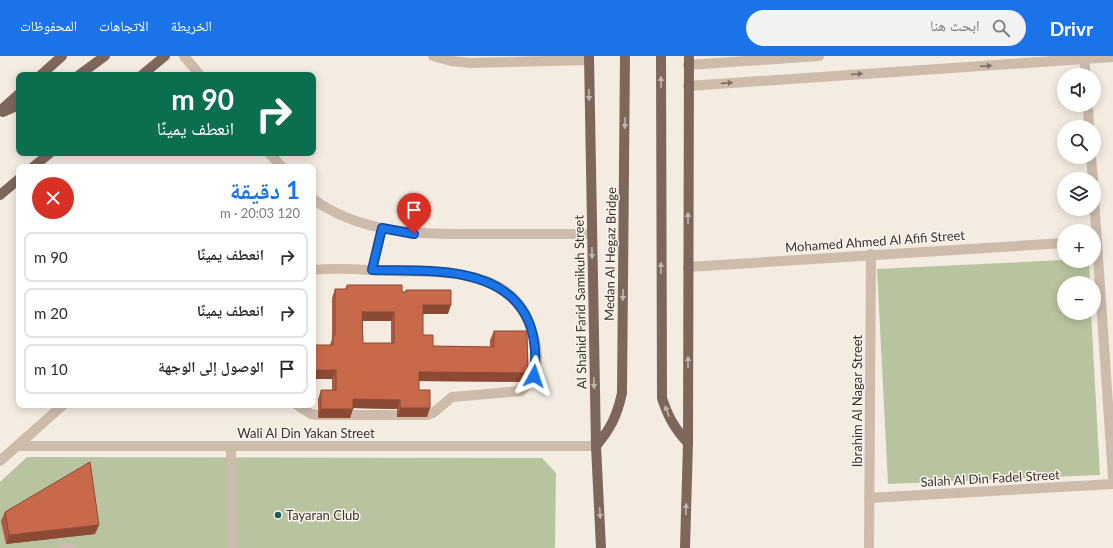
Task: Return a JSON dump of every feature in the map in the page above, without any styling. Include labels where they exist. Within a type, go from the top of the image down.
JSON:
[{"type":"main road","points":[[43,72],[62,56]]},
{"type":"main road","points":[[83,72],[105,56]]},
{"type":"main road","points":[[146,72],[165,56]]},
{"type":"main road","name":"Medan Al Hegaz Bridge","points":[[596,446],[614,419],[622,393],[625,56]]},
{"type":"main road","points":[[661,56],[662,398],[667,415],[688,443]]},
{"type":"main road","name":"Al Shahid Farid Samikuh Street","points":[[589,58],[596,446],[601,548]]},
{"type":"main road","points":[[685,548],[688,443],[688,60]]},
{"type":"main road","points":[[0,111],[16,97]]},
{"type":"main road","points":[[0,114],[16,106]]},
{"type":"main road","points":[[37,164],[47,156]]},
{"type":"main road","points":[[0,195],[16,182]]},
{"type":"street","points":[[184,56],[197,72]]},
{"type":"street","points":[[433,56],[451,61],[470,63],[589,58]]},
{"type":"street","points":[[688,60],[819,56]]},
{"type":"street","points":[[688,86],[1113,57]]},
{"type":"street","points":[[1084,59],[1085,68]]},
{"type":"street","points":[[272,156],[279,164]]},
{"type":"street","points":[[316,201],[326,208],[353,220],[382,228],[414,234],[592,234]]},
{"type":"street","points":[[372,270],[382,228]]},
{"type":"street","name":"Mohamed Ahmed Al Afifi Street","points":[[688,267],[871,254],[1057,243]]},
{"type":"street","name":"Ibrahim Al Nagar Street","points":[[869,548],[871,254]]},
{"type":"street","points":[[1097,268],[1113,478]]},
{"type":"street","points":[[302,408],[311,414],[317,415],[427,415],[440,408],[452,397],[512,393],[521,391],[529,385],[534,376],[536,345],[530,325],[521,307],[514,299],[500,288],[462,274],[372,270],[316,270]]},
{"type":"street","points":[[0,461],[60,408]]},
{"type":"street","name":"Wali Al Din Yakan Street","points":[[17,446],[596,446]]},
{"type":"street","points":[[231,446],[232,548]]},
{"type":"street","name":"Salah Al Din Fadel Street","points":[[869,498],[1113,484]]},
{"type":"street","points":[[64,548],[70,548]]},
{"type":"green space","points":[[1057,260],[1057,268],[1089,268],[1090,276],[1057,276],[1057,320],[1091,320],[1100,475],[888,484],[877,269]]},
{"type":"green space","name":"Tayaran Club","points":[[27,457],[542,458],[556,473],[555,548],[0,548],[0,482]]},
{"type":"building","points":[[347,285],[402,285],[402,292],[406,292],[406,290],[451,290],[451,305],[423,305],[423,335],[433,335],[433,346],[494,347],[494,331],[527,331],[528,373],[419,372],[419,390],[430,390],[430,408],[400,408],[400,400],[353,399],[353,409],[321,409],[321,390],[336,390],[336,370],[316,370],[316,345],[333,345],[333,335],[335,335],[335,289],[347,289]],"holes":[[[362,312],[394,312],[394,343],[363,343]]]},
{"type":"building","points":[[90,462],[99,525],[9,535],[5,512]]},
{"type":"place","name":"Tayaran Club","points":[[278,515]]},
{"type":"route","points":[[414,234],[382,228],[372,270],[462,274],[500,288],[519,305],[530,325],[536,345],[534,376]]}]
